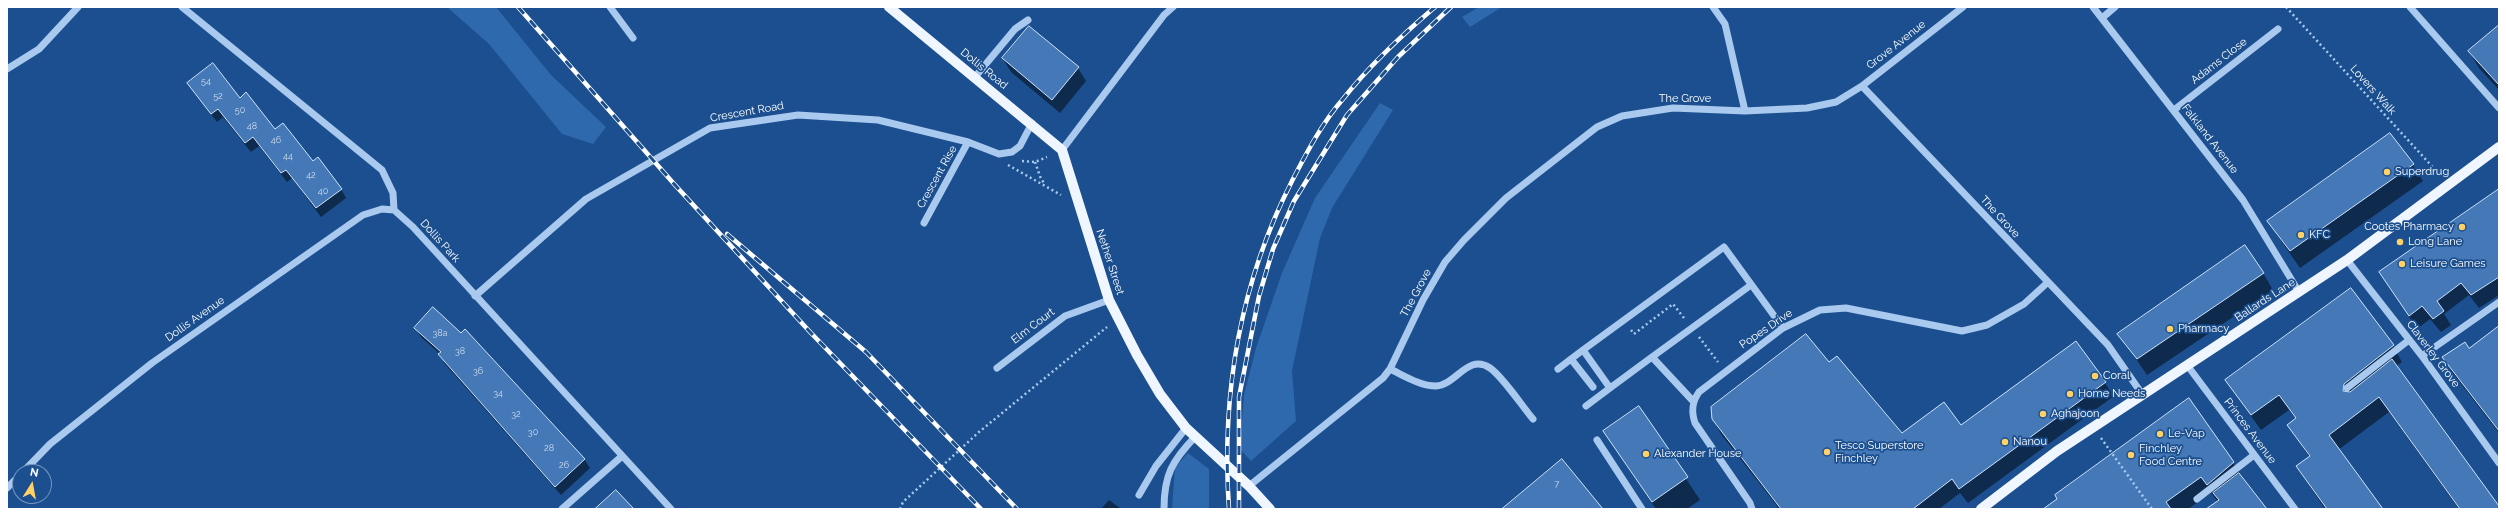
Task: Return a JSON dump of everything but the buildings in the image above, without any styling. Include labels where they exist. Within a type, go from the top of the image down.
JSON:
[{"type":"main road","name":"Dollis Road","points":[[890,7],[1032,123],[1062,150]]},
{"type":"main road","name":"Ballards Lane","points":[[1981,509],[2057,451],[2346,260],[2448,183],[2499,147]]},
{"type":"main road","name":"Nether Street","points":[[1062,150],[1109,300],[1160,394],[1191,433],[1249,486],[1270,509]]},
{"type":"street","points":[[7,69],[39,49],[78,7]]},
{"type":"street","points":[[182,7],[382,170],[394,193],[394,210]]},
{"type":"street","points":[[610,7],[633,38]]},
{"type":"street","points":[[1062,150],[1164,15],[1173,7]]},
{"type":"street","points":[[1713,7],[1725,24],[1745,111]]},
{"type":"street","name":"Grove Avenue","points":[[1862,86],[1963,7]]},
{"type":"street","name":"Falkland Avenue","points":[[2093,7],[2244,200],[2299,292]]},
{"type":"street","points":[[2102,18],[2115,7]]},
{"type":"street","points":[[2410,7],[2499,108]]},
{"type":"street","points":[[975,77],[1015,29],[1028,20]]},
{"type":"street","name":"Adams Close","points":[[2174,110],[2278,29]]},
{"type":"street","name":"The Grove","points":[[1249,486],[1383,378],[1390,369],[1423,300],[1446,262],[1506,198],[1560,154],[1597,127],[1622,116],[1673,108],[1745,111],[1815,107],[1836,102],[1862,86],[2108,345],[2142,394]]},
{"type":"street","name":"Crescent Road","points":[[475,296],[586,199],[710,128],[798,115],[878,120],[968,142],[998,154]]},
{"type":"street","points":[[998,154],[1012,152],[1020,146],[1032,123]]},
{"type":"street","name":"Crescent Rise","points":[[924,223],[968,142]]},
{"type":"street","name":"Dollis Avenue","points":[[31,464],[50,444],[178,345],[363,215],[382,209],[394,210]]},
{"type":"street","name":"Dollis Park","points":[[394,210],[412,227],[621,457],[671,509]]},
{"type":"street","points":[[1558,369],[1724,247],[1783,328]]},
{"type":"street","name":"Claverley Grove","points":[[2346,260],[2422,356],[2499,463]]},
{"type":"street","name":"Popes Drive","points":[[1693,401],[1699,392],[1783,328],[1820,310],[1846,308],[1962,331],[1987,325],[2024,304],[2047,282]]},
{"type":"street","points":[[1586,406],[1751,284]]},
{"type":"street","name":"Elm Court","points":[[997,368],[1065,316],[1109,300]]},
{"type":"street","points":[[2422,356],[2499,302]]},
{"type":"street","points":[[2347,388],[2409,340]]},
{"type":"street","points":[[1583,350],[1610,388]]},
{"type":"street","points":[[1652,357],[1693,401],[1692,415],[1695,423],[1750,503],[1752,509]]},
{"type":"street","points":[[1571,359],[1592,387]]},
{"type":"street","points":[[1390,369],[1434,386],[1451,380],[1471,365],[1482,365],[1493,370],[1533,419]]},
{"type":"street","name":"Princes Avenue","points":[[2187,365],[2295,509]]},
{"type":"street","points":[[1139,495],[1156,466],[1191,433]]},
{"type":"street","points":[[1164,509],[1164,490],[1170,467],[1191,433]]},
{"type":"street","points":[[1597,440],[1642,509]]},
{"type":"street","points":[[2197,499],[2254,455]]},
{"type":"street","points":[[562,509],[621,457]]},
{"type":"path","name":"Lovers Walk","points":[[2286,7],[2448,183]]},
{"type":"path","points":[[998,154],[1014,161],[1035,162],[1062,150]]},
{"type":"path","points":[[998,154],[1011,169],[1046,186],[1064,197]]},
{"type":"path","points":[[1035,162],[1041,179],[1046,186]]},
{"type":"path","points":[[900,509],[903,502],[979,432],[1118,318]]},
{"type":"path","points":[[2093,427],[2152,509]]},
{"type":"shaded area","points":[[447,7],[496,7],[551,75],[606,127],[593,144],[562,134],[489,44]]},
{"type":"shaded area","points":[[1479,7],[1502,7],[1470,27],[1462,17]]},
{"type":"shaded area","points":[[1380,103],[1393,110],[1332,208],[1320,238],[1292,371],[1296,421],[1251,461],[1240,449],[1244,395],[1256,348],[1282,273],[1315,198]]},
{"type":"shaded area","points":[[1188,453],[1209,469],[1209,509],[1172,509],[1175,467]]},
{"type":"railway","points":[[518,7],[675,185],[811,333],[981,509]]},
{"type":"railway","points":[[1229,509],[1227,466],[1228,424],[1238,340],[1247,299],[1259,259],[1274,220],[1309,149],[1335,108],[1375,62],[1435,7]]},
{"type":"railway","points":[[1239,509],[1239,397],[1259,296],[1273,249],[1294,201],[1347,115],[1398,57],[1451,7]]},
{"type":"railway","points":[[727,234],[866,352],[1017,509]]},
{"type":"place","name":"Superdrug","points":[[2387,172]]},
{"type":"place","name":"Cootes Pharmacy","points":[[2462,227]]},
{"type":"place","name":"KFC","points":[[2301,235]]},
{"type":"place","name":"Long Lane","points":[[2400,242]]},
{"type":"place","name":"Leisure Games","points":[[2402,264]]},
{"type":"place","name":"Pharmacy","points":[[2170,329]]},
{"type":"place","name":"Coral","points":[[2095,376]]},
{"type":"place","name":"Home Needs","points":[[2070,394]]},
{"type":"place","name":"Aghajoon","points":[[2043,414]]},
{"type":"place","name":"Le-Vap","points":[[2160,434]]},
{"type":"place","name":"Nanou","points":[[2005,442]]},
{"type":"place","name":"Tesco Superstore Finchley","points":[[1827,452]]},
{"type":"place","name":"Alexander House","points":[[1646,454]]},
{"type":"place","name":"Finchley Food Centre","points":[[2131,455]]}]
